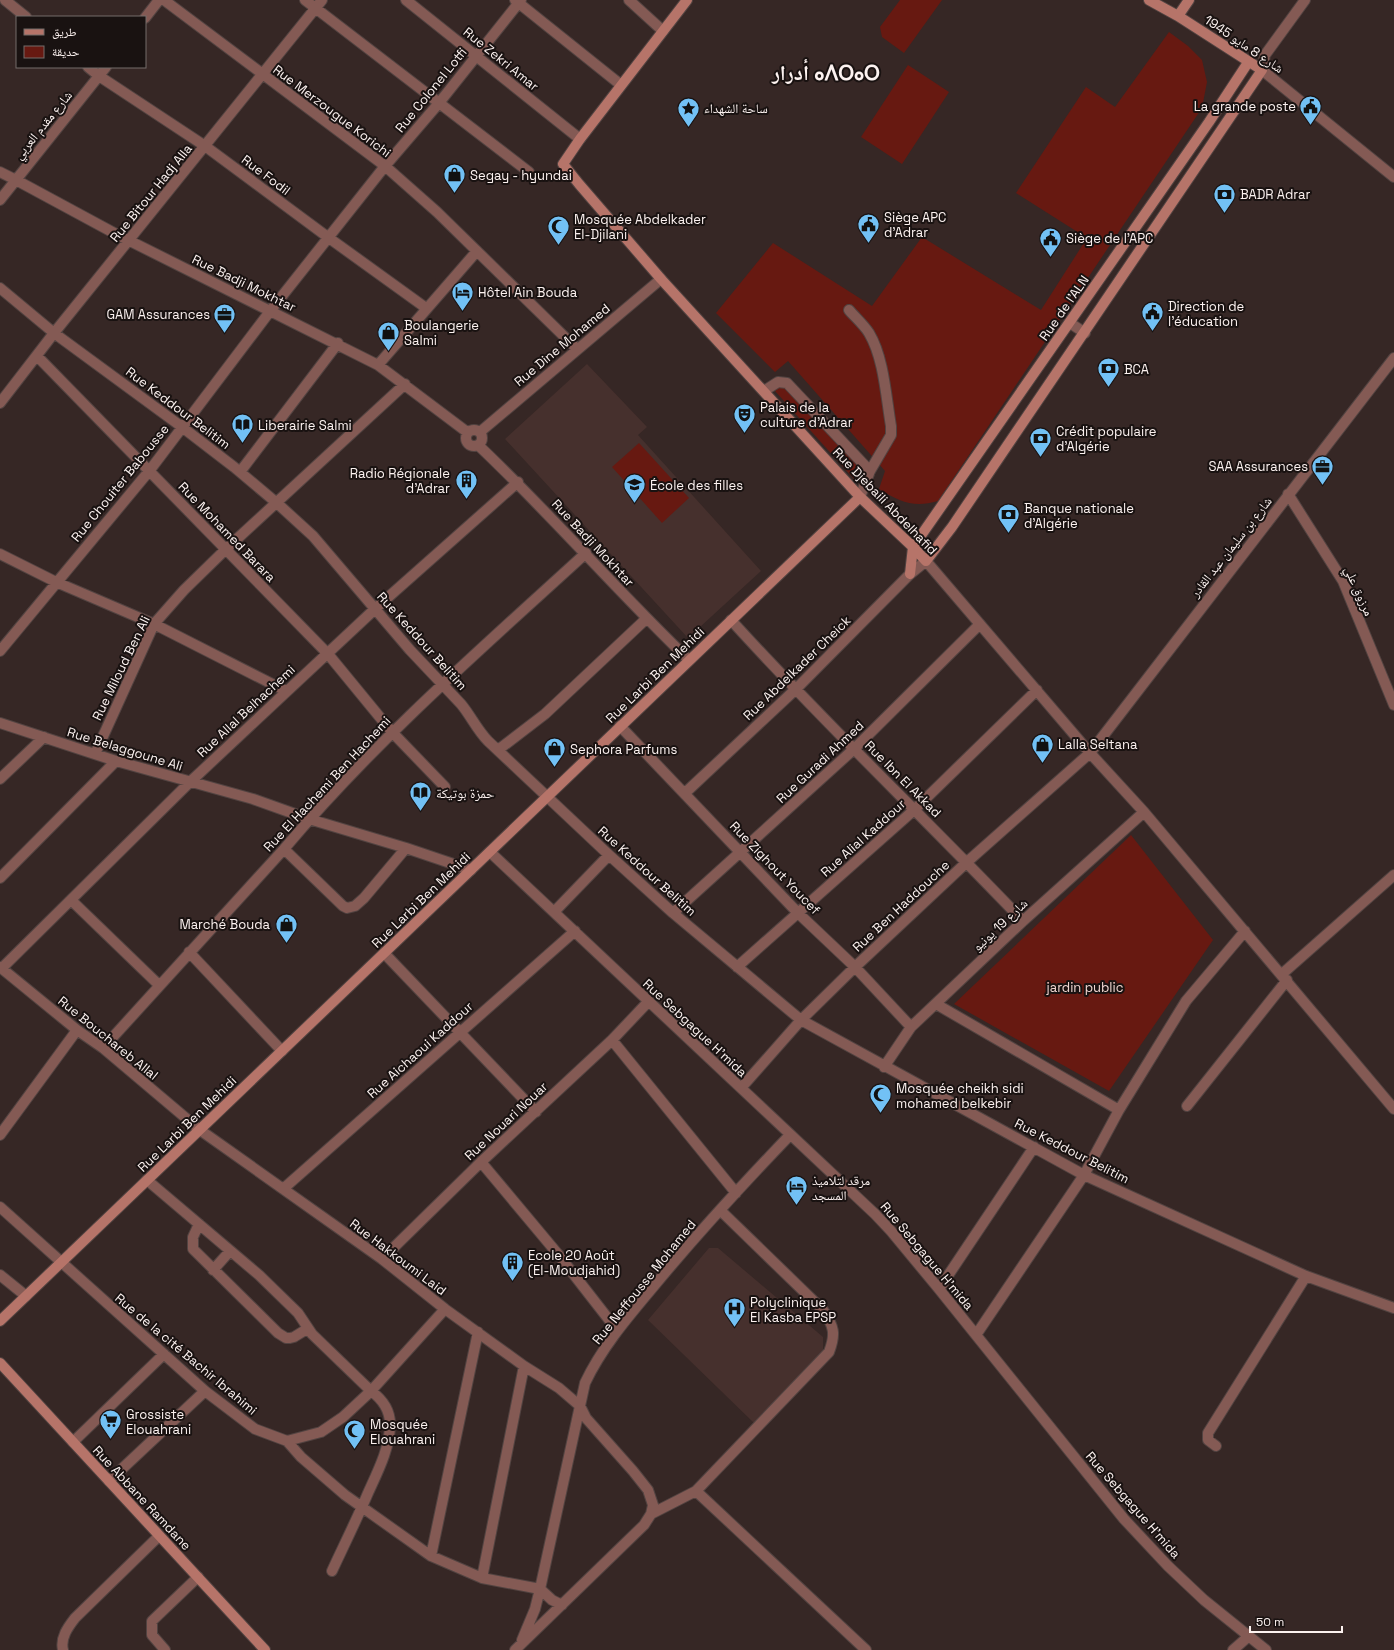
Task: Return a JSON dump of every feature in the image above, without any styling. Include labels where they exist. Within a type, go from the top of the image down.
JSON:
[{"type":"street","points":[[5,0],[25,16]]},
{"type":"street","points":[[146,17],[159,0]]},
{"type":"street","name":"Rue Merzougue Korichi","points":[[164,0],[384,166],[437,212],[577,349]]},
{"type":"street","points":[[305,0],[529,172]]},
{"type":"street","name":"Rue Bitour Hadj Alla","points":[[0,403],[54,333],[322,0]]},
{"type":"street","name":"Rue Zekri Amar","points":[[406,0],[580,139]]},
{"type":"street","points":[[629,0],[663,31]]},
{"type":"street","points":[[580,139],[687,0]]},
{"type":"street","name":"شارع 8 مايو 1945","points":[[1149,0],[1178,16],[1249,60],[1394,178]]},
{"type":"street","points":[[1178,16],[1189,0]]},
{"type":"street","points":[[926,561],[952,527],[1085,333],[1262,70],[1265,55],[1305,0]]},
{"type":"street","points":[[518,1],[622,85]]},
{"type":"street","name":"Rue Colonel Lotfi","points":[[271,310],[384,166],[440,103],[518,1]]},
{"type":"street","points":[[1249,60],[1265,55]]},
{"type":"street","name":"Rue de l'ALN","points":[[910,574],[913,547],[1209,122],[1249,60]]},
{"type":"street","name":"Rue Fodil","points":[[89,68],[205,146],[426,308]]},
{"type":"street","name":"شارع مقدم العربي","points":[[0,200],[105,68]]},
{"type":"street","name":"Rue Djebaili Abdelhafid","points":[[580,139],[563,164],[579,184],[661,279],[860,497],[926,561],[1090,753],[1144,812],[1245,930],[1394,1109]]},
{"type":"street","name":"Rue Badji Mokhtar","points":[[0,172],[116,234],[378,364],[467,432]]},
{"type":"street","points":[[378,364],[477,251]]},
{"type":"street","name":"Rue Dine Mohamed","points":[[480,432],[661,279]]},
{"type":"street","name":"Rue Keddour Belitim","points":[[0,288],[54,333],[182,427],[278,504],[313,536],[376,608],[410,650],[468,713],[477,730],[609,855],[673,913],[801,1020],[1084,1175],[1306,1276],[1394,1308]]},
{"type":"street","name":"Rue Chouiter Babousse","points":[[0,651],[150,470],[271,310]]},
{"type":"street","points":[[849,310],[869,333],[876,348],[881,366],[891,426],[891,435],[888,442],[870,471],[860,497]]},
{"type":"street","points":[[1070,323],[1085,333]]},
{"type":"street","points":[[240,472],[338,343]]},
{"type":"street","name":"Rue Mohamed Barara","points":[[37,356],[150,470],[225,550],[328,654],[392,732],[445,786]]},
{"type":"street","name":"شارع بن سليمان عبد القادر","points":[[1090,753],[1394,358]]},
{"type":"street","points":[[764,391],[778,382],[787,383],[870,471]]},
{"type":"street","name":"Rue Miloud Ben Ali","points":[[95,754],[154,624],[184,590],[225,550],[278,504],[405,384]]},
{"type":"street","points":[[475,429],[480,432],[482,437],[478,445],[473,446],[468,444],[465,437],[467,432],[475,429]]},
{"type":"street","name":"Rue Badji Mokhtar","points":[[478,445],[518,482],[586,553],[646,619],[689,660]]},
{"type":"street","name":"Rue Allal Belhachemi","points":[[1,968],[190,782],[286,691],[328,654],[376,608],[518,482]]},
{"type":"street","name":"مرزوق علي","points":[[1288,494],[1343,581],[1364,636],[1394,705]]},
{"type":"street","name":"Rue Larbi Ben Mehidi","points":[[0,1321],[860,497]]},
{"type":"street","name":"Rue El Hachemi Ben Hachemi","points":[[103,1048],[284,849],[309,819],[392,732],[586,553]]},
{"type":"street","points":[[0,554],[56,582],[154,624],[286,691]]},
{"type":"street","name":"Rue Abdelkader Cheick","points":[[685,793],[796,689],[910,574],[926,561]]},
{"type":"street","points":[[498,750],[545,714],[646,619]]},
{"type":"street","name":"Rue Ibn El Akkad","points":[[731,620],[854,749],[967,862],[1023,921]]},
{"type":"street","name":"Rue Guradi Ahmed","points":[[673,913],[854,749],[980,624]]},
{"type":"street","name":"Rue Alial Kaddour","points":[[737,968],[914,810],[1037,690]]},
{"type":"street","name":"Rue Belaggoune Ali","points":[[0,723],[116,761],[253,799],[309,819],[406,848],[471,870]]},
{"type":"street","name":"Rue Zighout Youcef","points":[[620,726],[798,912],[855,967],[911,1028]]},
{"type":"street","points":[[0,779],[44,737]]},
{"type":"street","name":"Rue Ben Haddouche","points":[[741,1088],[801,1020],[855,967],[967,862],[1090,753]]},
{"type":"street","points":[[0,878],[116,761]]},
{"type":"street","name":"شارع 19 يونيو","points":[[884,1066],[911,1028],[1023,921],[1144,812]]},
{"type":"street","points":[[284,849],[343,906],[347,908],[355,906],[364,898],[406,848]]},
{"type":"street","name":"Rue Sebgague H'mida","points":[[490,852],[892,1231],[1124,1519],[1178,1576],[1204,1600],[1266,1650]]},
{"type":"street","points":[[554,912],[609,855]]},
{"type":"street","points":[[1187,1106],[1285,977],[1394,875]]},
{"type":"street","points":[[71,900],[159,986]]},
{"type":"street","points":[[976,1335],[1084,1175],[1119,1110],[1186,1001],[1245,930]]},
{"type":"street","name":"Rue Aichaoui Kaddour","points":[[283,1189],[574,931]]},
{"type":"street","points":[[189,952],[282,1051]]},
{"type":"street","points":[[384,953],[536,1112]]},
{"type":"street","name":"Rue Bouchareb Allal","points":[[1,968],[77,1030],[103,1048],[200,1130]]},
{"type":"street","name":"Rue Nouari Nouar","points":[[382,1259],[482,1162],[612,1040],[648,1002]]},
{"type":"street","points":[[936,1004],[1119,1110]]},
{"type":"street","points":[[0,1135],[77,1030]]},
{"type":"street","points":[[612,1040],[736,1193]]},
{"type":"street","name":"Rue Hakkoumi Laid","points":[[200,1130],[382,1259],[445,1309],[524,1366],[559,1388],[580,1406],[586,1418],[648,1490],[653,1505],[651,1514]]},
{"type":"street","name":"Rue Neffousse Mohamed","points":[[517,1648],[527,1628],[540,1589],[585,1383],[591,1370],[617,1330],[682,1252],[790,1135]]},
{"type":"street","points":[[939,1289],[1034,1147]]},
{"type":"street","points":[[482,1162],[557,1253],[617,1330]]},
{"type":"street","points":[[146,1180],[260,1276],[298,1313],[307,1329],[384,1403],[388,1412],[390,1423],[386,1449],[362,1508],[332,1571]]},
{"type":"street","name":"Rue de la cité Bachir Ibrahimi","points":[[0,1207],[206,1391],[255,1429],[287,1441]]},
{"type":"street","points":[[517,1648],[644,1525],[651,1514],[696,1491],[828,1352],[832,1342],[833,1329],[823,1310],[720,1210]]},
{"type":"street","points":[[199,1224],[193,1237],[193,1249],[213,1270],[278,1333],[286,1338],[290,1338],[307,1329]]},
{"type":"street","points":[[213,1270],[230,1251]]},
{"type":"street","points":[[0,1275],[26,1296]]},
{"type":"street","points":[[1216,1446],[1208,1440],[1208,1433],[1306,1276]]},
{"type":"street","points":[[445,1309],[371,1391],[343,1417],[321,1432],[287,1441],[301,1457],[345,1496],[442,1562],[482,1578],[540,1589],[552,1600],[562,1604]]},
{"type":"street","points":[[432,1556],[478,1332]]},
{"type":"street","points":[[73,1442],[164,1354]]},
{"type":"street","name":"Rue Abbane Ramdane","points":[[0,1363],[265,1650]]},
{"type":"street","points":[[482,1578],[524,1366]]},
{"type":"street","points":[[109,1481],[206,1391]]},
{"type":"street","points":[[696,1491],[866,1650]]},
{"type":"street","points":[[63,1650],[62,1643],[65,1634],[75,1618],[159,1536]]},
{"type":"street","points":[[165,1650],[152,1634],[150,1629],[152,1621],[198,1577]]},
{"type":"street","points":[[1233,1650],[1249,1636]]},
{"type":"shaded area","name":"École des filles","points":[[587,364],[647,427],[638,435],[761,571],[688,638],[505,439]]},
{"type":"shaded area","name":"Polyclinique El Kasba EPSP","points":[[709,1248],[718,1248],[823,1337],[823,1354],[754,1423],[648,1320]]},
{"type":"green space","points":[[900,0],[942,0],[904,53],[882,37],[880,27]]},
{"type":"green space","points":[[1169,32],[1188,46],[1202,60],[1207,82],[1202,108],[938,501],[914,504],[894,497],[879,489],[885,471],[788,361],[775,372],[716,313],[773,243],[872,306],[922,237],[1041,310],[1087,238],[1016,193],[1086,87],[1115,107]]},
{"type":"green space","points":[[908,65],[949,92],[902,164],[861,137]]},
{"type":"green space","points":[[783,384],[862,471],[854,479],[775,391]]},
{"type":"green space","points":[[639,443],[689,498],[662,523],[612,467]]},
{"type":"green space","name":"jardin public","points":[[1131,835],[1213,940],[1109,1091],[954,1004]]},
{"type":"place","name":"La grande poste","points":[[1311,126]]},
{"type":"place","name":"ساحة الشهداء","points":[[689,128]]},
{"type":"place","name":"Segay - hyundai","points":[[455,194]]},
{"type":"place","name":"BADR Adrar","points":[[1224,214]]},
{"type":"place","name":"Siège APC d'Adrar","points":[[869,244]]},
{"type":"place","name":"Mosquée Abdelkader El-Djilani","points":[[559,246]]},
{"type":"place","name":"Siège de l'APC","points":[[1050,258]]},
{"type":"place","name":"Hôtel Ain Bouda","points":[[462,312]]},
{"type":"place","name":"Direction de l'éducation","points":[[1152,332]]},
{"type":"place","name":"GAM Assurances","points":[[225,334]]},
{"type":"place","name":"Boulangerie Salmi","points":[[389,352]]},
{"type":"place","name":"BCA","points":[[1109,388]]},
{"type":"place","name":"Palais de la culture d'Adrar","points":[[745,434]]},
{"type":"place","name":"Liberairie Salmi","points":[[243,444]]},
{"type":"place","name":"Crédit populaire d'Algérie","points":[[1041,458]]},
{"type":"place","name":"SAA Assurances","points":[[1323,486]]},
{"type":"place","name":"Radio Régionale d'Adrar","points":[[466,500]]},
{"type":"place","name":"École des filles","points":[[634,504]]},
{"type":"place","name":"Banque nationale d'Algérie","points":[[1008,534]]},
{"type":"place","name":"Lalla Seltana","points":[[1042,764]]},
{"type":"place","name":"Sephora Parfums","points":[[555,768]]},
{"type":"place","name":"حمزة بوتيكة","points":[[420,812]]},
{"type":"place","name":"Marché Bouda","points":[[286,944]]},
{"type":"place","name":"Mosquée cheikh sidi mohamed belkebir","points":[[881,1114]]},
{"type":"place","name":"مرقد لتلاميذ المسجد","points":[[797,1206]]},
{"type":"place","name":"Ecole 20 Août (El-Moudjahid)","points":[[513,1282]]},
{"type":"place","name":"Polyclinique El Kasba EPSP","points":[[735,1328]]},
{"type":"place","name":"Grossiste Elouahrani","points":[[111,1440]]},
{"type":"place","name":"Mosquée Elouahrani","points":[[355,1450]]},
{"type":"district","name":"أدرار ⴰⴷⵔⴰⵔ","points":[[826,72]]}]
